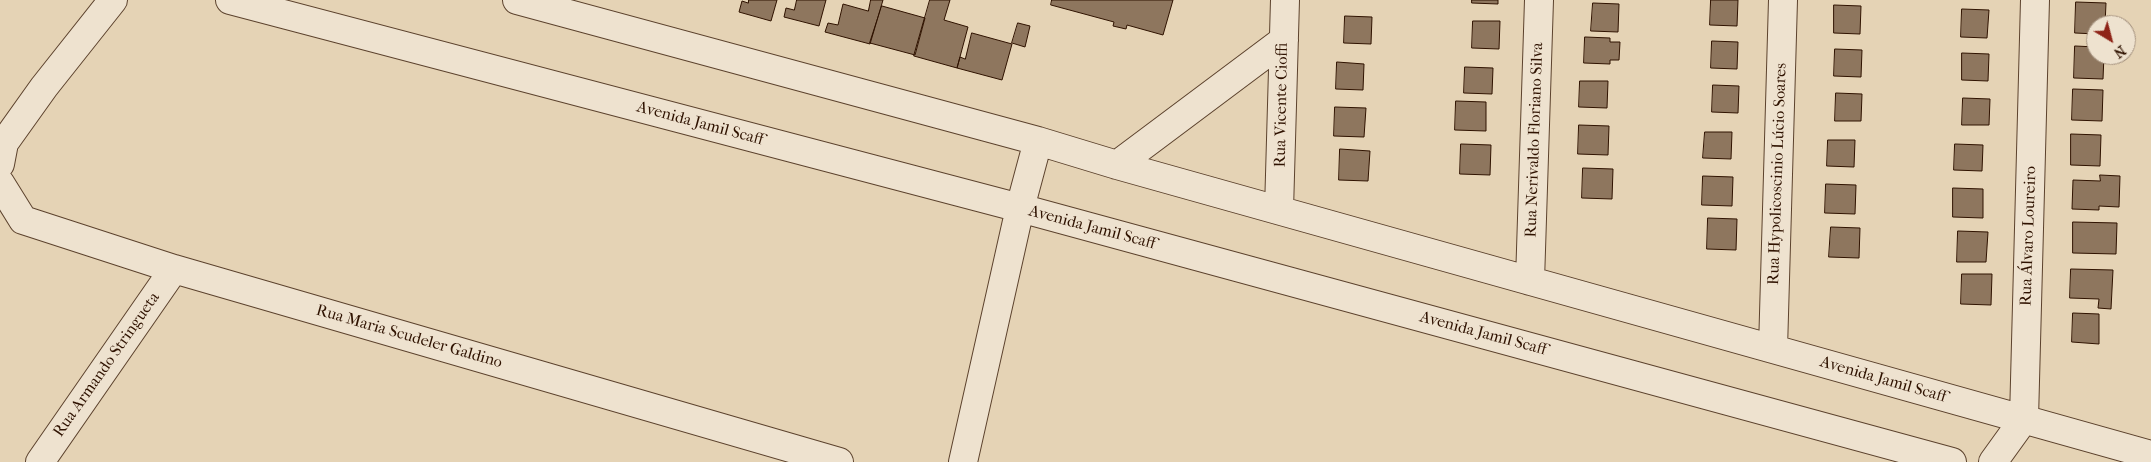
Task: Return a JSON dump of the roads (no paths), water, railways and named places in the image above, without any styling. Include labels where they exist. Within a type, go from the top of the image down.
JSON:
[{"type":"street","points":[[0,164],[4,143],[44,87],[113,0]]},
{"type":"street","name":"Avenida Jamil Scaff","points":[[230,0],[1020,208],[1952,462]]},
{"type":"street","name":"Avenida Jamil Scaff","points":[[517,0],[1038,141],[1117,165],[2151,455]]},
{"type":"street","name":"Rua Vicente Cioffi","points":[[1280,210],[1285,0]]},
{"type":"street","name":"Rua Nerivaldo Floriano Silva","points":[[1530,281],[1539,0]]},
{"type":"street","name":"Rua Hypolicoscinio Lúcio Soares","points":[[1773,349],[1783,0]]},
{"type":"street","name":"Rua Álvaro Loureiro","points":[[2024,419],[2035,0]]},
{"type":"street","points":[[1117,165],[1284,40]]},
{"type":"street","points":[[963,462],[1020,208],[1038,141]]},
{"type":"street","name":"Rua Maria Scudeler Galdino","points":[[0,183],[23,220],[174,269],[839,462]]},
{"type":"street","name":"Rua Armando Stringueta","points":[[40,462],[174,269]]},
{"type":"street","points":[[1993,462],[2024,419]]}]
